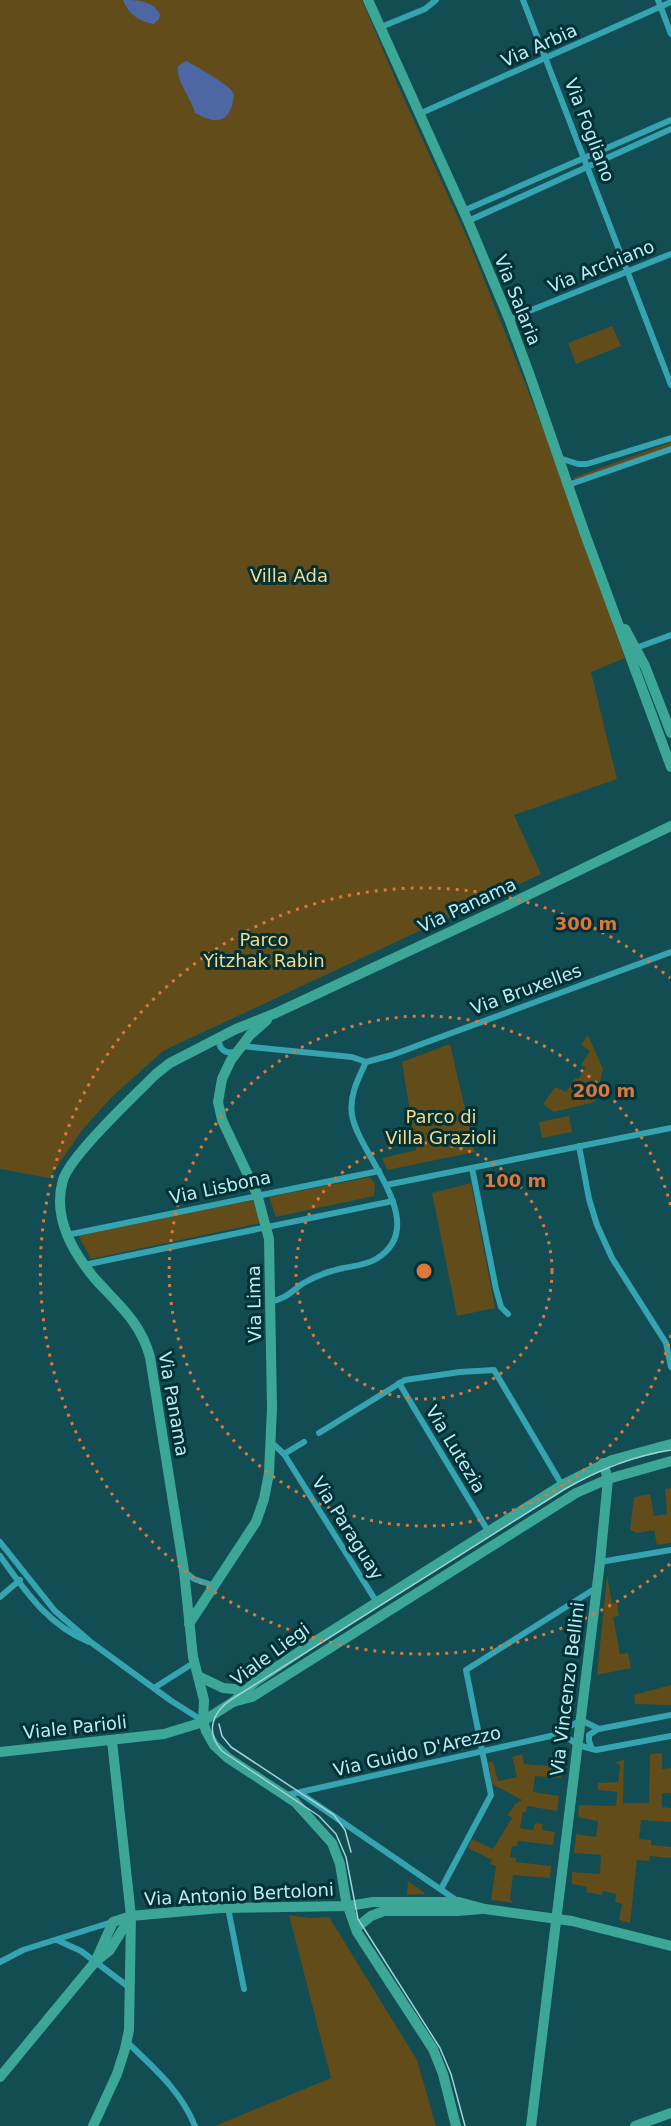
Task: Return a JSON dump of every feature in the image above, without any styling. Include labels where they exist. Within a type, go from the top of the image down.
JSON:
[{"type":"street","name":"Via Salaria","points":[[368,0],[509,319],[671,767]]},
{"type":"street","points":[[381,27],[425,9],[436,0]]},
{"type":"street","name":"Via Fogliano","points":[[523,0],[671,386]]},
{"type":"street","points":[[658,0],[671,34]]},
{"type":"street","name":"Via Arbia","points":[[419,114],[671,2]]},
{"type":"street","points":[[465,216],[523,184],[671,120]]},
{"type":"street","points":[[465,216],[527,194],[671,129]]},
{"type":"street","points":[[640,133],[644,141]]},
{"type":"street","points":[[523,184],[527,194]]},
{"type":"street","name":"Via Archiano","points":[[509,319],[671,254]]},
{"type":"street","points":[[559,458],[578,464],[587,464],[671,438]]},
{"type":"street","points":[[568,485],[671,449]]},
{"type":"street","name":"Via Salaria","points":[[618,619],[636,648],[671,733]]},
{"type":"street","points":[[636,648],[671,635]]},
{"type":"street","name":"Via Panama","points":[[203,1721],[204,1706],[189,1624],[184,1571],[153,1369],[147,1344],[136,1323],[84,1265],[67,1235],[62,1214],[61,1194],[64,1178],[73,1163],[156,1074],[170,1063],[204,1046],[232,1042],[276,1013],[671,826]]},
{"type":"street","name":"Via Bruxelles","points":[[366,1062],[392,1055],[671,952]]},
{"type":"street","points":[[232,1042],[276,1013]]},
{"type":"street","points":[[232,1042],[352,1057],[366,1062],[353,1096],[352,1113],[358,1131],[393,1201],[397,1217],[396,1228],[389,1246],[380,1256],[369,1262],[324,1274],[306,1282],[281,1299],[271,1301]]},
{"type":"street","name":"Via Lima","points":[[189,1624],[259,1516],[267,1483],[271,1441],[271,1301],[267,1227],[257,1194],[218,1110],[218,1098],[232,1042]]},
{"type":"street","points":[[386,1185],[671,1128]]},
{"type":"street","points":[[579,1146],[589,1198],[597,1225],[612,1258],[669,1342],[671,1367]]},
{"type":"street","points":[[472,1168],[496,1289],[501,1307],[508,1314]]},
{"type":"street","name":"Via Lisbona","points":[[67,1235],[379,1170]]},
{"type":"street","points":[[84,1265],[393,1201]]},
{"type":"street","points":[[319,1433],[399,1383],[422,1377],[494,1370],[562,1485]]},
{"type":"street","name":"Via Lutezia","points":[[399,1383],[488,1531]]},
{"type":"street","name":"Via Paraguay","points":[[271,1441],[284,1454],[376,1601]]},
{"type":"street","points":[[284,1454],[304,1442]]},
{"type":"street","name":"Viale Liegi","points":[[232,1702],[245,1690],[376,1601],[562,1485],[603,1463],[671,1444]]},
{"type":"street","name":"Viale Liegi","points":[[232,1702],[252,1696],[570,1496],[608,1479],[671,1461]]},
{"type":"street","name":"Via Vincenzo Bellini","points":[[531,2126],[600,1562],[608,1479],[603,1463]]},
{"type":"street","points":[[0,1542],[51,1608],[92,1643],[203,1721],[210,1739],[220,1751],[295,1802],[333,1845],[340,1864],[348,1906],[356,1928],[433,2049],[443,2074],[456,2126]]},
{"type":"street","points":[[600,1562],[671,1550]]},
{"type":"street","points":[[0,1556],[54,1623],[92,1643]]},
{"type":"street","points":[[184,1571],[194,1580],[215,1586]]},
{"type":"street","points":[[0,1597],[25,1576]]},
{"type":"street","points":[[441,1889],[491,1795],[466,1670],[596,1588]]},
{"type":"street","points":[[154,1688],[196,1669],[223,1688],[245,1690]]},
{"type":"street","name":"Viale Parioli","points":[[0,1752],[154,1736],[182,1730],[203,1721],[232,1702]]},
{"type":"street","points":[[592,1749],[589,1735],[599,1728],[671,1715]]},
{"type":"street","points":[[581,1720],[599,1728]]},
{"type":"street","name":"Via Guido D'Arezzo","points":[[286,1796],[555,1735],[581,1720]]},
{"type":"street","points":[[555,1735],[566,1736],[578,1745],[592,1749],[605,1749],[671,1736]]},
{"type":"street","points":[[93,2126],[110,2092],[127,2042],[130,1988],[131,1916],[112,1741]]},
{"type":"street","points":[[300,1793],[459,1902]]},
{"type":"street","name":"Via Antonio Bertoloni","points":[[113,1922],[131,1916],[228,1908],[348,1906],[373,1902],[459,1902],[485,1909]]},
{"type":"street","points":[[228,1908],[244,1989]]},
{"type":"street","points":[[356,1928],[371,1916],[384,1911],[485,1909],[556,1919],[671,1946]]},
{"type":"street","points":[[0,2077],[95,1962],[110,1950],[131,1916]]},
{"type":"street","points":[[95,1962],[113,1922]]},
{"type":"street","points":[[0,1962],[23,1950],[113,1922]]},
{"type":"street","points":[[57,1939],[81,1951],[130,1988]]},
{"type":"street","points":[[127,2042],[175,2090],[195,2126]]},
{"type":"street","points":[[634,2126],[671,2113]]},
{"type":"green space","name":"Villa Ada","points":[[0,0],[362,0],[470,244],[548,441],[625,658],[591,672],[617,779],[514,815],[541,874],[163,1051],[112,1097],[83,1129],[49,1178],[0,1169]]},
{"type":"green space","points":[[612,326],[621,346],[576,364],[568,343]]},
{"type":"green space","points":[[671,442],[671,446],[575,480],[573,478]]},
{"type":"green space","points":[[588,1035],[603,1069],[595,1102],[554,1112],[543,1104],[555,1087],[566,1092],[575,1078],[578,1079],[586,1068],[581,1065],[590,1051],[581,1045]]},
{"type":"green space","name":"Parco di Villa Grazioli","points":[[450,1044],[475,1152],[387,1170],[382,1158],[416,1150],[402,1062]]},
{"type":"green space","points":[[569,1116],[572,1132],[542,1138],[539,1122]]},
{"type":"green space","points":[[370,1177],[375,1184],[374,1196],[276,1217],[269,1197]]},
{"type":"green space","points":[[471,1183],[495,1308],[457,1316],[432,1193]]},
{"type":"green space","points":[[253,1200],[261,1223],[91,1259],[78,1235]]},
{"type":"green space","points":[[671,1488],[671,1543],[657,1545],[654,1530],[637,1533],[630,1530],[634,1497],[650,1494],[654,1516],[667,1514],[665,1489]]},
{"type":"green space","points":[[607,1576],[612,1603],[617,1603],[619,1616],[613,1617],[620,1654],[628,1653],[631,1668],[597,1675]]},
{"type":"green space","points":[[671,1685],[671,1705],[635,1704],[634,1695]]},
{"type":"green space","points":[[662,1753],[662,1769],[671,1768],[671,1793],[662,1793],[662,1807],[671,1808],[671,1822],[641,1820],[639,1839],[651,1840],[651,1845],[671,1847],[671,1858],[650,1856],[649,1861],[637,1860],[630,1923],[619,1920],[622,1904],[615,1902],[616,1894],[603,1891],[602,1895],[586,1892],[587,1887],[572,1884],[572,1872],[600,1874],[601,1855],[574,1853],[576,1834],[596,1837],[598,1821],[578,1817],[579,1805],[616,1806],[617,1792],[598,1790],[598,1783],[618,1782],[620,1766],[616,1762],[624,1760],[623,1803],[649,1803],[650,1754]]},
{"type":"green space","points":[[522,1754],[524,1764],[562,1767],[561,1778],[535,1776],[533,1792],[559,1796],[557,1811],[527,1806],[526,1812],[523,1812],[520,1828],[533,1830],[535,1823],[543,1824],[542,1830],[555,1832],[553,1845],[518,1841],[517,1846],[512,1846],[510,1857],[516,1858],[516,1862],[551,1866],[550,1878],[513,1875],[510,1900],[514,1903],[491,1900],[496,1866],[490,1864],[492,1860],[468,1848],[472,1839],[493,1849],[512,1818],[508,1815],[515,1804],[522,1800],[492,1784],[488,1762],[493,1762],[498,1781],[517,1777],[512,1757]]},
{"type":"green space","points":[[408,1881],[426,1894],[407,1895]]},
{"type":"green space","points":[[289,1915],[310,1918],[329,1917],[417,2060],[436,2126],[215,2126],[331,2078]]},
{"type":"water","points":[[123,0],[139,1],[153,6],[160,15],[159,19],[154,24],[139,19],[131,13]]},
{"type":"water","points":[[186,61],[220,81],[234,95],[230,111],[222,119],[210,119],[195,113],[179,78],[178,66]]},
{"type":"tram line","points":[[465,2126],[451,2074],[440,2048],[358,1919],[346,1857],[336,1834],[319,1816],[222,1751],[214,1737],[213,1723],[220,1710],[232,1699],[565,1489],[616,1465],[671,1450]]},
{"type":"tram line","points":[[219,1724],[222,1736],[231,1747],[334,1815],[345,1830],[351,1852]]},
{"type":"park label","name":"Parco Yitzhak Rabin","points":[[264,949]]}]
